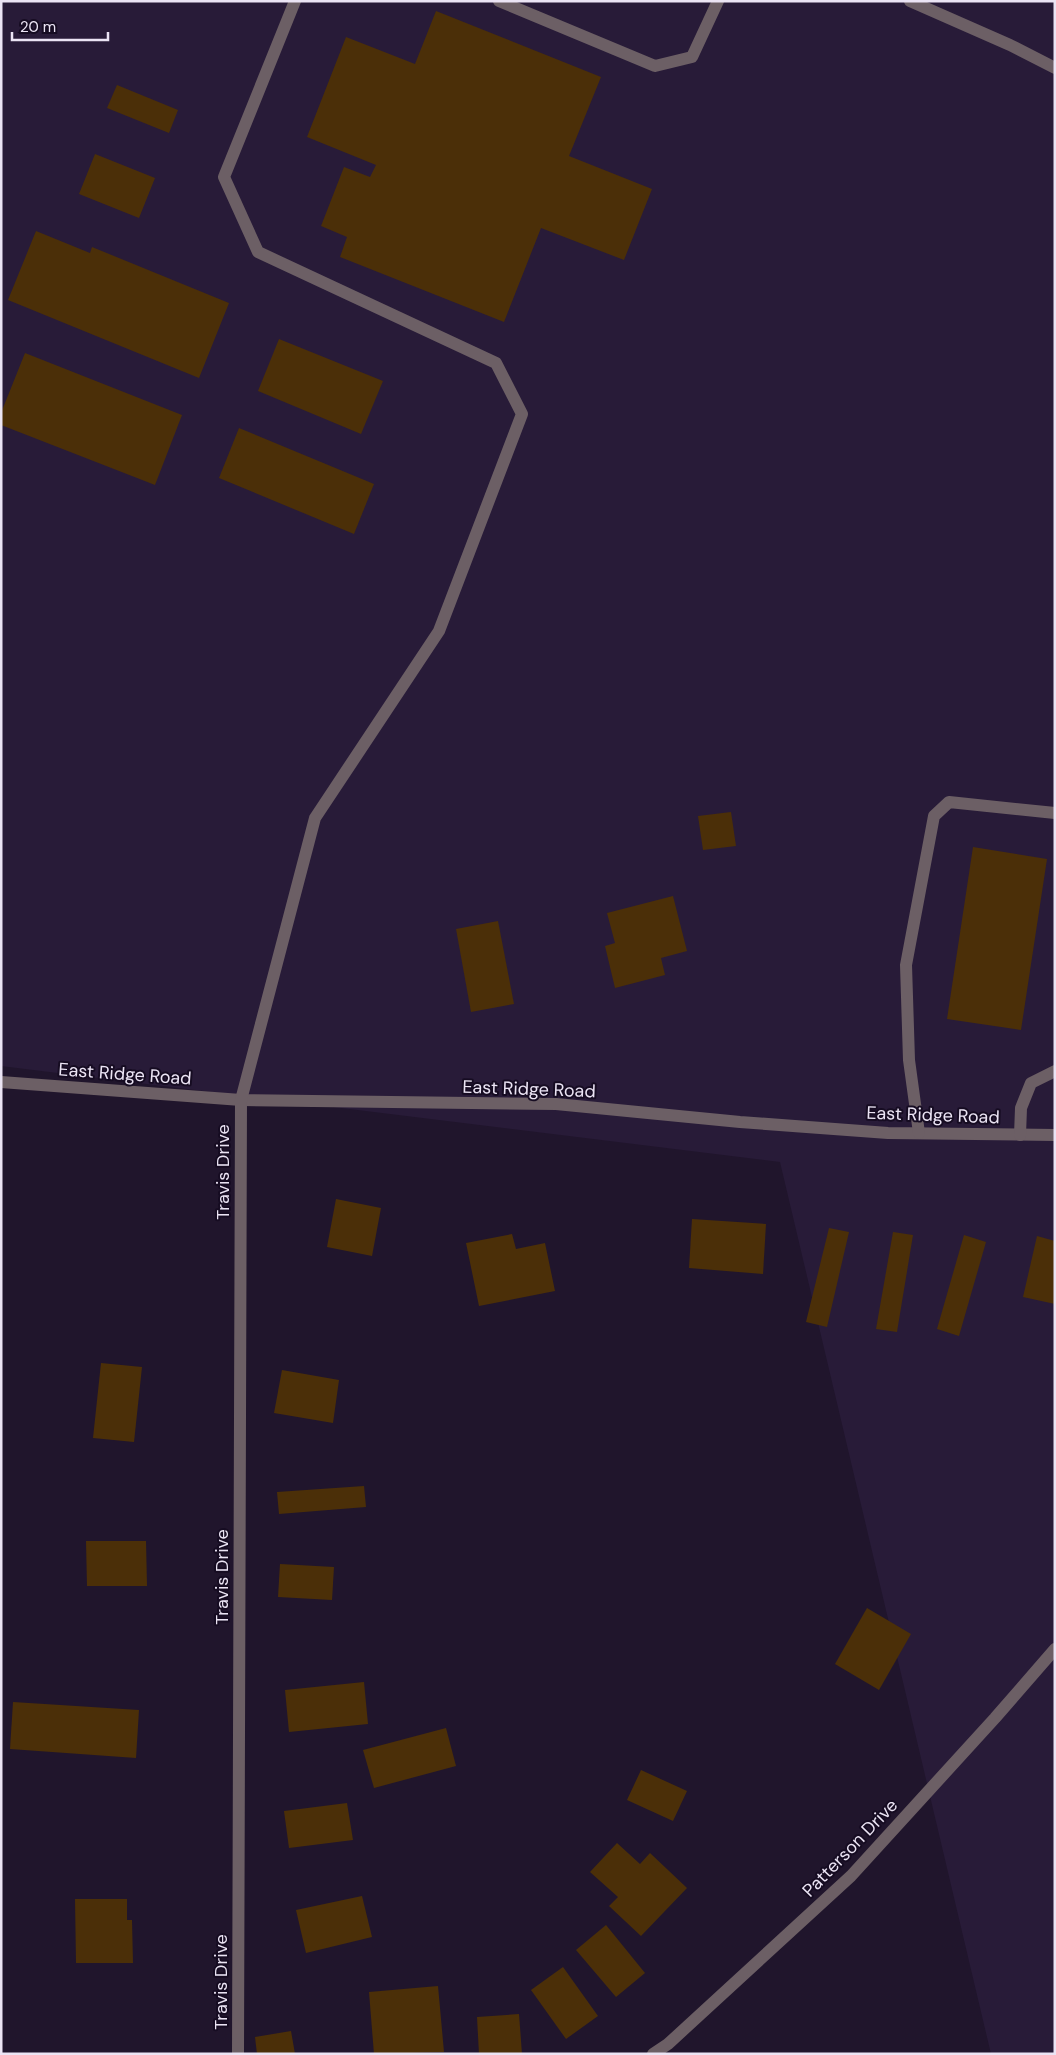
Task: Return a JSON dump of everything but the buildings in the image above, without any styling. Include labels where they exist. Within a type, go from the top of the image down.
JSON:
[{"type":"street","name":"Travis Drive","points":[[238,2054],[240,1100],[315,818],[439,631],[522,414],[496,364],[258,252],[224,177],[295,1]]},
{"type":"street","points":[[499,1],[655,66],[692,57],[718,1]]},
{"type":"street","points":[[910,1],[1010,45],[1055,68]]},
{"type":"street","points":[[919,1133],[909,1060],[906,964],[934,816],[949,802],[1055,813]]},
{"type":"street","points":[[1020,1135],[1021,1108],[1031,1083],[1055,1070]]},
{"type":"street","name":"East Ridge Road","points":[[1,1082],[240,1100],[556,1104],[740,1122],[888,1133],[1055,1135]]},
{"type":"street","name":"Patterson Drive","points":[[653,2054],[668,2044],[851,1876],[1055,1649]]},
{"type":"shaded area","points":[[1,1],[1055,1],[1055,2054],[991,2054],[780,1162],[1,1066]]}]
